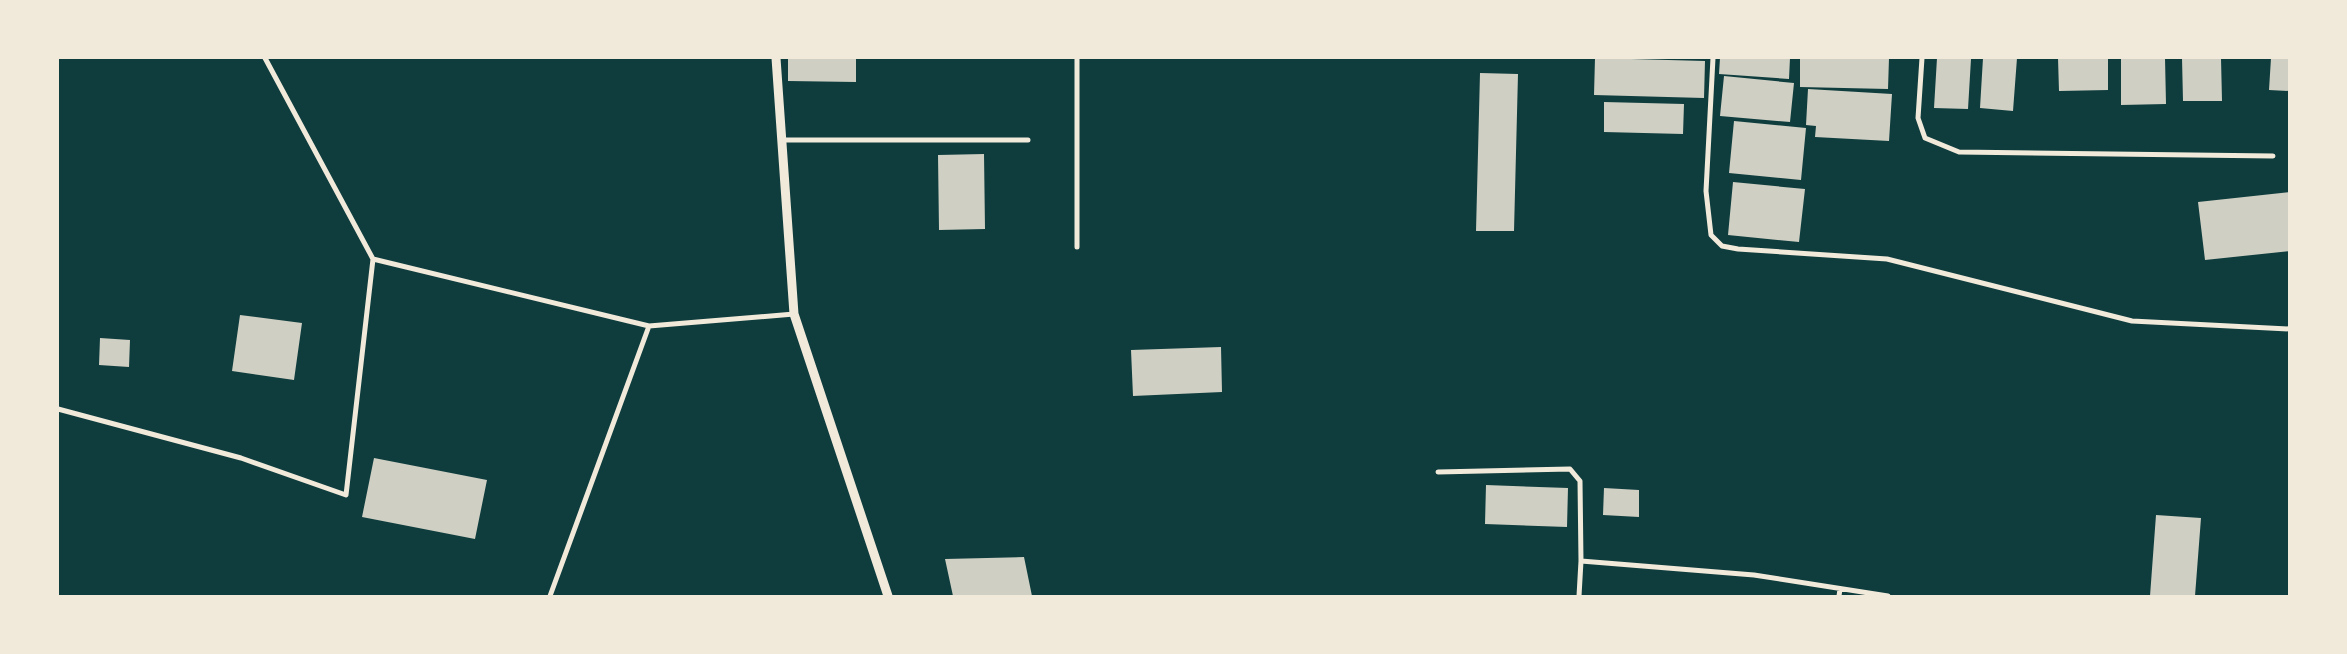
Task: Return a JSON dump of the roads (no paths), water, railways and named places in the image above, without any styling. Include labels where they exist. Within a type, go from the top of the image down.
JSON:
[{"type":"street","points":[[58,409],[241,458],[346,495],[373,258],[265,58]]},
{"type":"street","points":[[776,58],[794,314],[888,596]]},
{"type":"street","points":[[1077,247],[1078,58]]},
{"type":"street","points":[[1713,58],[1706,191],[1710,235],[1722,246],[1887,259],[2132,321],[2290,329]]},
{"type":"street","points":[[1922,58],[1918,118],[1925,138],[1959,152],[2273,156]]},
{"type":"street","points":[[782,140],[1028,140]]},
{"type":"street","points":[[373,258],[649,326],[794,314]]},
{"type":"street","points":[[550,596],[649,326]]},
{"type":"street","points":[[1438,472],[1570,469],[1580,481],[1581,561],[1579,596]]},
{"type":"street","points":[[1581,561],[1754,576],[1888,596]]},
{"type":"street","points":[[1839,596],[1840,589]]}]
